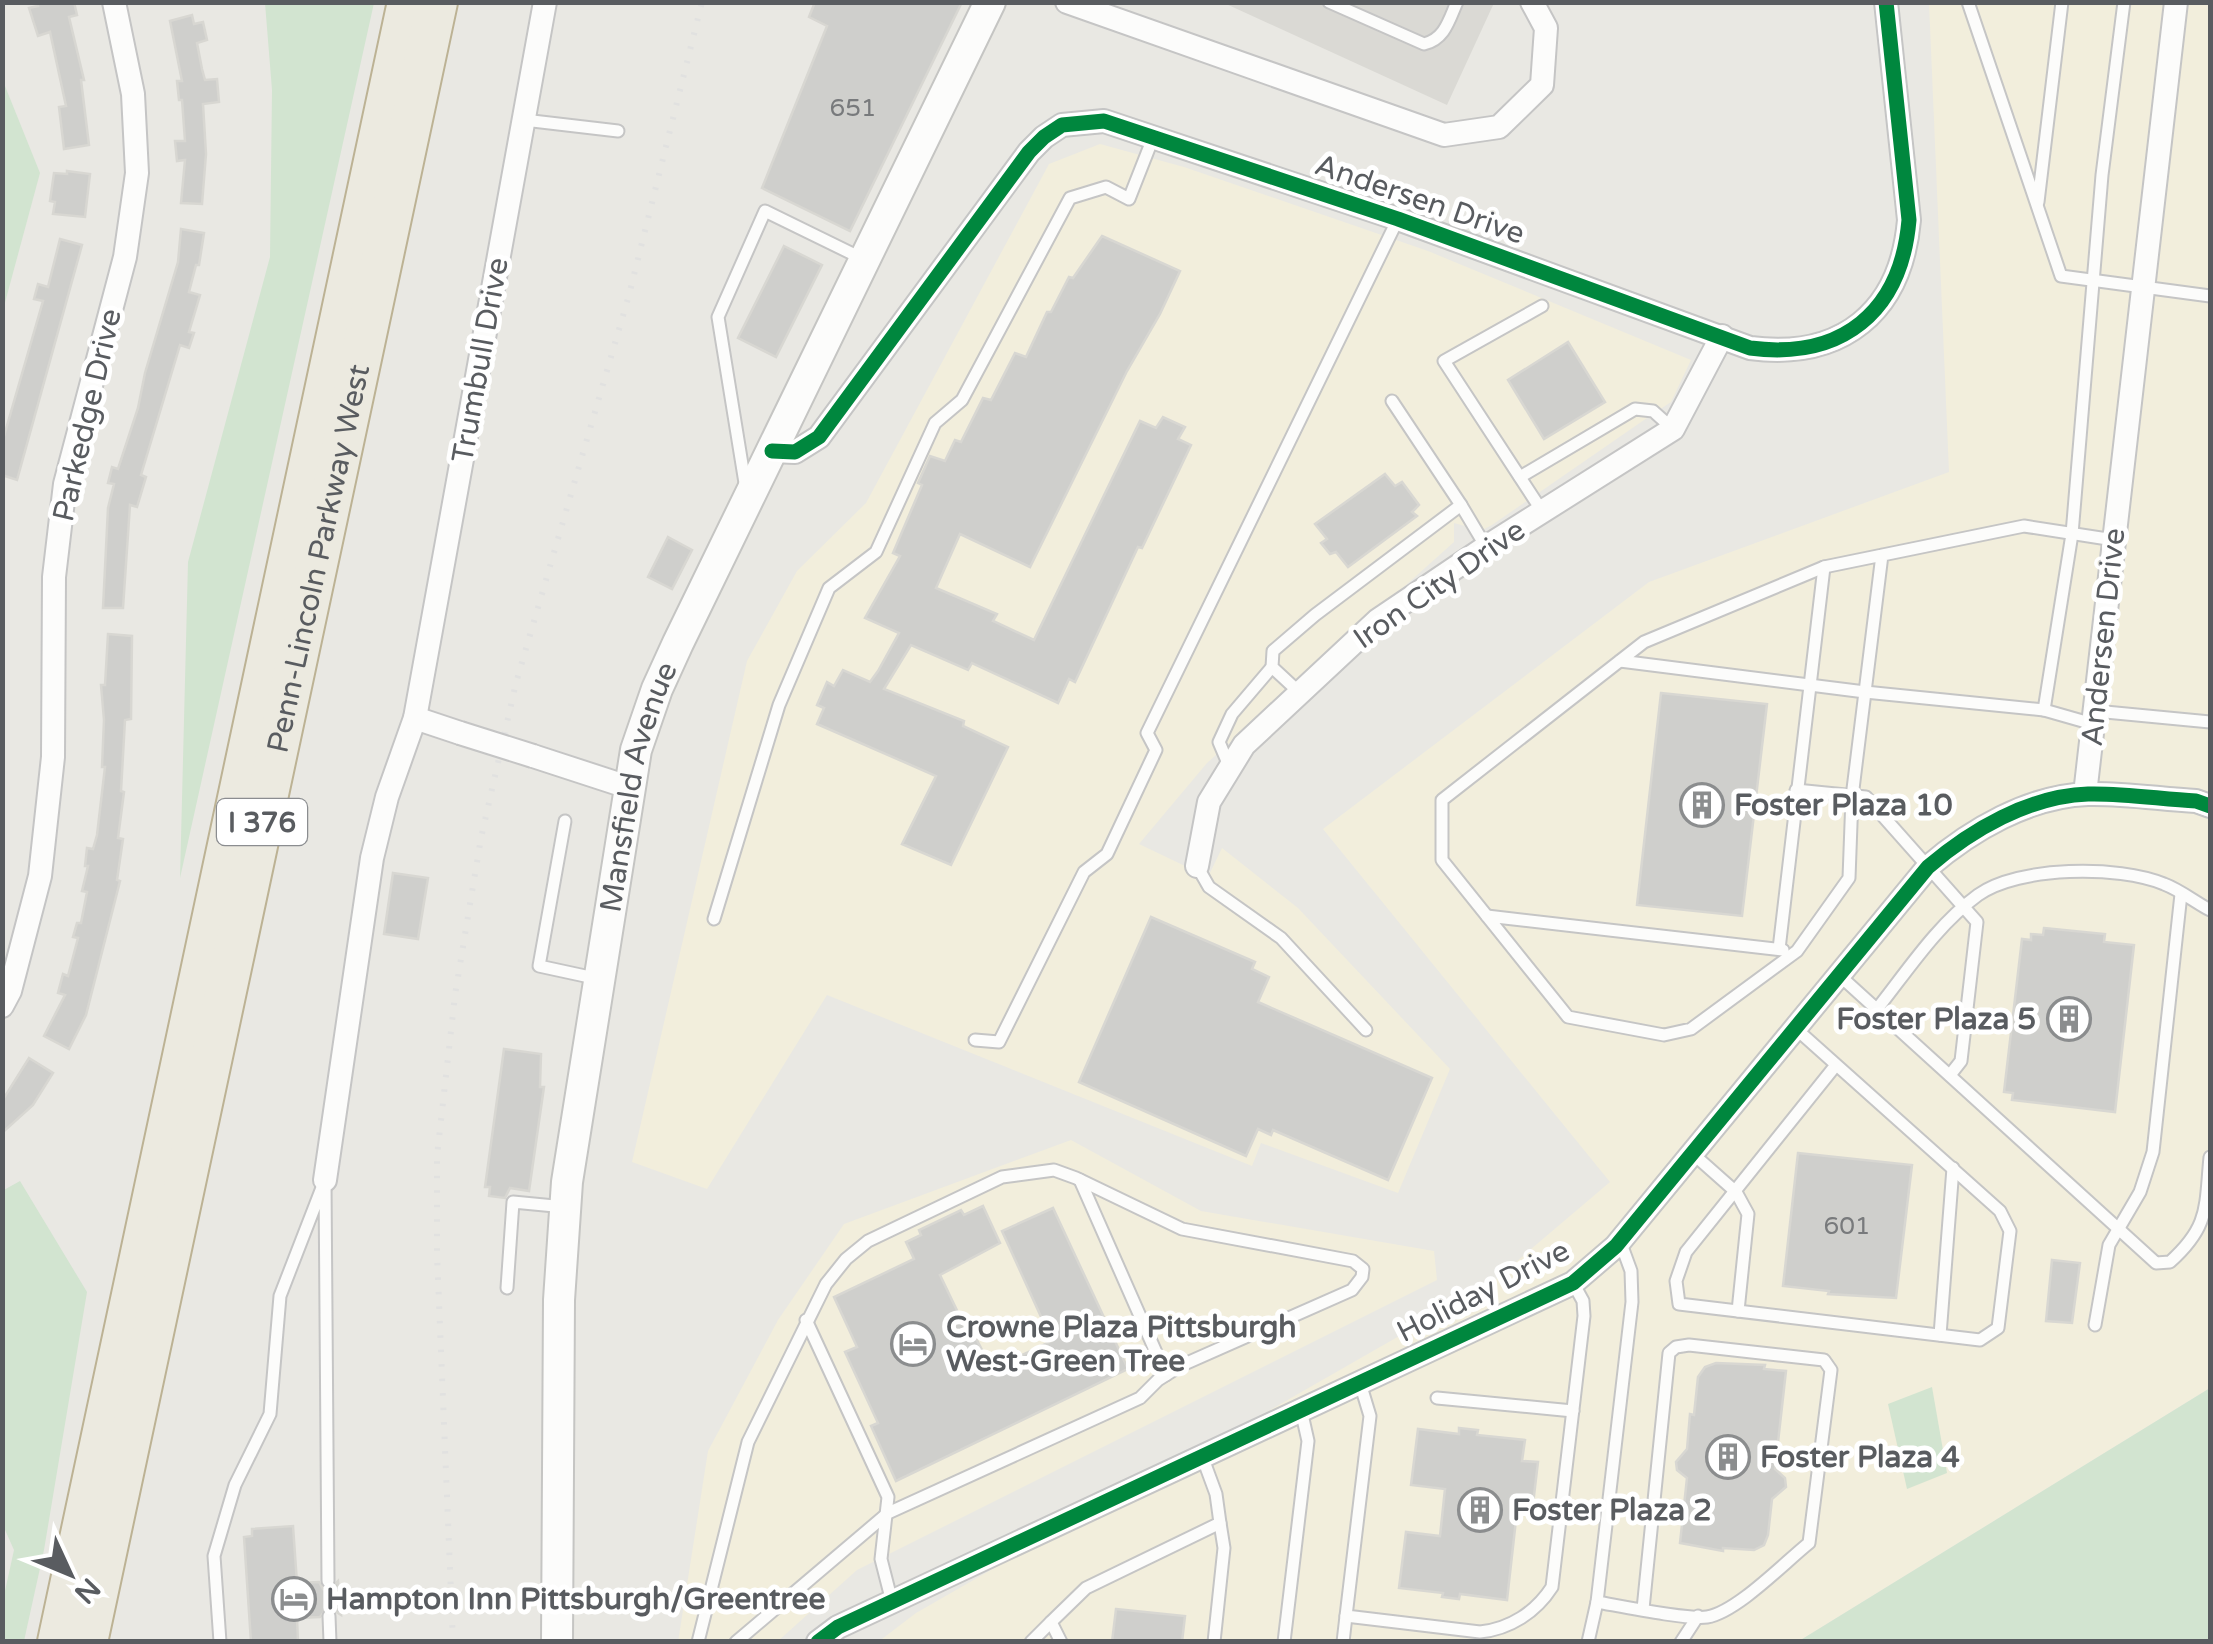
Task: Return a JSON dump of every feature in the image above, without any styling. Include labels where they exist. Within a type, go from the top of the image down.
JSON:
[{"type":"highway","name":"Penn-Lincoln Parkway West","points":[[58,1642],[408,2]]},
{"type":"highway","name":"Penn-Lincoln Parkway West","points":[[87,1642],[437,2]]},
{"type":"main road","name":"Mansfield Avenue","points":[[557,1642],[557,1384],[565,1207],[636,750],[657,689],[990,2]]},
{"type":"street","name":"Parkedge Drive","points":[[2,1006],[10,991],[40,876],[53,756],[54,577],[65,484],[125,256],[137,173],[133,94],[114,2]]},
{"type":"street","name":"Trumbull Drive","points":[[325,1180],[372,858],[386,796],[414,718],[545,2]]},
{"type":"street","points":[[1067,2],[1444,135],[1500,127],[1542,85],[1546,28],[1532,2]]},
{"type":"street","name":"Andersen Drive","points":[[772,451],[796,452],[820,437],[1013,172],[1044,137],[1062,125],[1082,120],[1104,121],[1153,136],[1398,219],[1750,348],[1781,352],[1824,344],[1863,322],[1882,302],[1897,278],[1906,251],[1908,220],[1886,2]]},
{"type":"street","name":"Andersen Drive","points":[[2085,794],[2176,2]]},
{"type":"street","name":"Iron City Drive","points":[[1197,866],[1208,802],[1244,746],[1378,620],[1673,428],[1722,336]]},
{"type":"street","points":[[414,718],[628,787]]},
{"type":"street","name":"Holiday Drive","points":[[818,1642],[838,1627],[1573,1283],[1620,1241],[1928,867],[1954,845],[2005,816],[2085,794],[2196,801],[2210,806]]},
{"type":"lane","points":[[1330,2],[1424,44],[1443,34],[1457,2]]},
{"type":"lane","points":[[1968,2],[2061,276],[2210,296]]},
{"type":"lane","points":[[2038,207],[2062,2]]},
{"type":"lane","points":[[2044,710],[2072,534],[2102,175],[2124,2]]},
{"type":"lane","points":[[524,120],[618,131]]},
{"type":"lane","points":[[714,919],[778,706],[829,588],[876,552],[935,424],[962,400],[1070,198],[1106,187],[1130,199],[1153,136]]},
{"type":"lane","points":[[748,500],[718,317],[764,212],[864,260]]},
{"type":"lane","points":[[975,1040],[1000,1042],[1084,872],[1107,854],[1156,750],[1147,734],[1398,219]]},
{"type":"lane","points":[[1542,306],[1444,360],[1542,511]]},
{"type":"lane","points":[[1392,402],[1486,547]]},
{"type":"lane","points":[[1520,477],[1635,409],[1653,411],[1673,428]]},
{"type":"lane","points":[[1230,768],[1220,742],[1232,714],[1272,667],[1273,651],[1461,505]]},
{"type":"lane","points":[[1882,554],[1852,797],[1849,878],[1797,952],[1691,1029],[1664,1035],[1568,1016],[1442,860],[1442,800],[1644,642],[1824,567],[1882,554],[2024,526],[2114,540]]},
{"type":"lane","points":[[1779,949],[1824,567]]},
{"type":"lane","points":[[1620,661],[2094,717],[2210,722]]},
{"type":"lane","points":[[1272,667],[1300,693]]},
{"type":"lane","points":[[1796,790],[1866,797],[1978,922],[1961,1061],[1950,1075]]},
{"type":"lane","points":[[565,820],[539,966],[599,978]]},
{"type":"lane","points":[[1197,866],[1209,887],[1282,938],[1366,1030]]},
{"type":"lane","points":[[1877,1009],[1948,921],[1992,886],[2050,872],[2109,872],[2163,883],[2210,910]]},
{"type":"lane","points":[[2095,1325],[2103,1268],[2117,1228],[2140,1192],[2153,1152],[2181,894]]},
{"type":"lane","points":[[1487,916],[1797,952]]},
{"type":"lane","points":[[1838,974],[2156,1263],[2170,1262],[2197,1234],[2203,1222],[2210,1157]]},
{"type":"lane","points":[[1794,1027],[2000,1211],[2010,1231],[1998,1328],[1980,1340],[1679,1304],[1676,1281],[1686,1252],[1836,1065]]},
{"type":"lane","points":[[1692,1153],[1736,1192],[1748,1214],[1738,1311]]},
{"type":"lane","points":[[1940,1335],[1952,1168]]},
{"type":"lane","points":[[698,1642],[748,1442],[826,1284],[846,1259],[891,1228],[1002,1178],[1054,1170],[1182,1230],[1353,1261],[1363,1269],[1352,1290],[1180,1366],[1140,1398],[888,1513],[736,1642]]},
{"type":"lane","points":[[325,1180],[328,1581]]},
{"type":"lane","points":[[220,1642],[214,1556],[235,1485],[270,1414],[280,1296],[325,1180]]},
{"type":"lane","points":[[1080,1180],[1166,1375]]},
{"type":"lane","points":[[508,1288],[513,1202],[565,1207]]},
{"type":"lane","points":[[1588,1642],[1597,1602],[1632,1302],[1631,1270],[1620,1241]]},
{"type":"lane","points":[[1346,1616],[1480,1632],[1496,1630],[1542,1603],[1552,1587],[1584,1316],[1583,1301],[1573,1283]]},
{"type":"lane","points":[[806,1320],[888,1497],[881,1559],[892,1602]]},
{"type":"lane","points":[[1597,1602],[1643,1609],[1706,1617],[1731,1606],[1809,1543],[1831,1370],[1824,1360],[1688,1345],[1676,1347],[1669,1354],[1643,1609]]},
{"type":"lane","points":[[1343,1642],[1370,1416],[1360,1383]]},
{"type":"lane","points":[[1437,1398],[1573,1412]]},
{"type":"lane","points":[[1284,1642],[1308,1441],[1301,1410]]},
{"type":"lane","points":[[1202,1456],[1216,1494],[1224,1548],[1214,1642]]},
{"type":"lane","points":[[1031,1642],[1086,1588],[1220,1523]]},
{"type":"lane","points":[[330,1616],[330,1642]]},
{"type":"lane","points":[[1681,1642],[1698,1616]]},
{"type":"lane","points":[[1052,1622],[1061,1642]]},
{"type":"shaded area","points":[[1224,3],[1494,3],[1447,105]]},
{"type":"shaded area","points":[[1929,3],[2210,3],[2210,1388],[1799,1641],[878,1642],[916,1613],[1490,1284],[1610,1182],[1323,829],[1649,582],[1949,472]]},
{"type":"shaded area","points":[[1100,144],[1184,167],[1428,251],[1691,360],[1671,402],[1492,525],[1471,536],[1465,526],[1454,523],[1454,542],[1207,763],[1139,844],[1208,877],[1222,848],[1298,908],[1450,1069],[1398,1193],[1261,1143],[1252,1166],[827,995],[707,1189],[632,1162],[747,661],[797,571],[866,503],[1049,164]]},
{"type":"shaded area","points":[[1071,1140],[1201,1211],[1434,1251],[1437,1280],[857,1570],[778,1641],[678,1642],[708,1451],[778,1320],[844,1224]]},
{"type":"green space","points":[[265,3],[374,3],[180,878],[188,562],[270,257],[272,90]]},
{"type":"green space","points":[[2,81],[40,173],[3,310]]},
{"type":"green space","points":[[20,1181],[87,1292],[44,1550],[24,1641],[3,1642],[3,1600],[14,1550],[2,1523],[2,1191]]},
{"type":"green space","points":[[1932,1387],[1947,1473],[1907,1489],[1888,1404]]},
{"type":"green space","points":[[2210,1388],[2210,1641],[1799,1641]]},
{"type":"building","points":[[37,2],[74,2],[77,15],[69,17],[84,80],[89,145],[64,149],[59,107],[66,106],[50,32],[38,36],[29,8],[38,6]]},
{"type":"building","points":[[815,2],[962,2],[850,231],[762,188],[827,26],[809,17]]},
{"type":"building","points":[[192,15],[194,24],[203,22],[207,40],[197,43],[202,69],[205,80],[217,79],[219,102],[203,104],[206,154],[202,204],[181,203],[185,160],[177,161],[175,141],[185,141],[177,81],[182,81],[170,21]]},
{"type":"building","points":[[54,173],[90,174],[85,217],[53,214],[55,202],[50,201]]},
{"type":"building","points":[[181,229],[204,233],[199,265],[189,292],[200,295],[189,332],[194,333],[189,348],[180,345],[141,475],[146,477],[137,507],[130,505],[123,608],[103,608],[108,508],[114,484],[108,483],[112,467],[118,469],[138,408],[178,262]]},
{"type":"building","points":[[1102,236],[1180,271],[1160,314],[1127,371],[1030,567],[960,534],[936,588],[997,614],[993,621],[1034,640],[1140,421],[1156,428],[1163,417],[1185,427],[1178,439],[1191,445],[1075,682],[1069,679],[1058,703],[972,663],[968,670],[911,645],[884,689],[964,721],[963,726],[1008,747],[951,865],[902,844],[936,776],[817,724],[824,708],[817,705],[827,682],[834,686],[843,670],[870,682],[878,671],[899,633],[865,618],[900,556],[893,553],[930,456],[945,461],[955,440],[961,442],[983,398],[991,400],[1015,353],[1026,357],[1047,312],[1051,312],[1069,277],[1073,278]]},
{"type":"building","points":[[60,239],[82,245],[17,480],[2,475],[2,443],[43,301],[34,299],[38,284],[48,287]]},
{"type":"building","points":[[784,246],[822,265],[776,357],[738,338]]},
{"type":"building","points":[[1568,342],[1605,402],[1544,439],[1508,380]]},
{"type":"building","points":[[1385,474],[1395,486],[1402,482],[1419,505],[1412,512],[1417,516],[1348,567],[1336,552],[1330,554],[1321,543],[1327,539],[1315,524]]},
{"type":"building","points":[[668,537],[692,550],[672,589],[648,577]]},
{"type":"building","points":[[108,634],[132,636],[131,719],[125,720],[121,791],[124,792],[118,838],[123,839],[117,880],[120,881],[86,1015],[69,1049],[44,1036],[65,995],[58,993],[63,974],[68,976],[78,938],[73,937],[77,923],[81,923],[87,892],[82,891],[88,866],[87,848],[93,849],[97,835],[105,767],[101,685],[105,685]]},
{"type":"building","name":"Foster Plaza 10","points":[[1661,693],[1767,704],[1742,916],[1637,905]]},
{"type":"building","points":[[393,873],[428,878],[418,939],[384,934]]},
{"type":"building","points":[[1151,917],[1255,962],[1252,969],[1269,977],[1258,1002],[1432,1078],[1388,1180],[1273,1130],[1271,1135],[1258,1129],[1246,1156],[1079,1082]]},
{"type":"building","name":"Foster Plaza 5","points":[[2044,928],[2105,934],[2104,942],[2134,945],[2115,1112],[2012,1100],[2013,1093],[2004,1092],[2022,939],[2031,940],[2031,934],[2043,935]]},
{"type":"building","points":[[504,1049],[541,1054],[540,1087],[544,1087],[529,1191],[510,1188],[505,1198],[489,1196],[490,1187],[485,1187]]},
{"type":"building","points":[[29,1058],[53,1073],[33,1105],[2,1133],[2,1101]]},
{"type":"building","points":[[1798,1153],[1912,1165],[1896,1298],[1828,1294],[1829,1291],[1783,1286]]},
{"type":"building","name":"Crowne Plaza Pittsburgh West-Green Tree","points":[[983,1206],[1000,1243],[940,1275],[964,1325],[968,1323],[992,1369],[1052,1341],[1002,1231],[1053,1208],[1128,1369],[896,1481],[871,1426],[878,1423],[845,1352],[857,1347],[834,1297],[914,1259],[906,1242],[921,1235],[919,1230],[961,1210],[964,1215]]},
{"type":"building","points":[[2052,1260],[2080,1263],[2072,1323],[2046,1321]]},
{"type":"building","name":"Foster Plaza 4","points":[[1716,1363],[1765,1365],[1764,1369],[1786,1371],[1775,1469],[1785,1478],[1786,1487],[1772,1499],[1768,1535],[1764,1545],[1754,1550],[1723,1551],[1680,1543],[1687,1478],[1677,1470],[1676,1462],[1687,1449],[1698,1377],[1705,1367]]},
{"type":"building","name":"Foster Plaza 2","points":[[1459,1428],[1478,1430],[1477,1435],[1525,1440],[1522,1461],[1538,1462],[1533,1504],[1518,1502],[1507,1600],[1460,1594],[1459,1599],[1442,1597],[1443,1593],[1399,1588],[1406,1532],[1440,1536],[1445,1489],[1411,1485],[1418,1429],[1459,1434]]},
{"type":"building","name":"Hampton Inn Pittsburgh/Greentree","points":[[293,1526],[297,1583],[319,1582],[329,1590],[338,1581],[341,1615],[328,1607],[320,1617],[297,1618],[298,1642],[251,1642],[244,1537],[252,1536],[252,1529]]},
{"type":"building","points":[[1116,1609],[1185,1616],[1182,1642],[1112,1642]]},
{"type":"railway","points":[[453,1642],[437,1254],[437,1156],[455,995],[481,838],[516,683],[629,295],[702,2]]},
{"type":"cycle path","points":[[772,451],[795,452],[819,437],[1029,152],[1062,125],[1104,121],[1398,219],[1750,348],[1783,350],[1839,337],[1861,323],[1894,280],[1909,220],[1886,2]]},
{"type":"cycle path","points":[[818,1642],[838,1627],[1573,1283],[1616,1246],[1928,867],[1982,828],[2023,808],[2066,796],[2128,795],[2196,801],[2210,806]]},
{"type":"place","name":"Foster Plaza 10","points":[[1702,805]]},
{"type":"place","name":"Foster Plaza 5","points":[[2069,1019]]},
{"type":"place","name":"Crowne Plaza Pittsburgh West-Green Tree","points":[[913,1344]]},
{"type":"place","name":"Foster Plaza 4","points":[[1728,1457]]},
{"type":"place","name":"Foster Plaza 2","points":[[1480,1510]]},
{"type":"place","name":"Hampton Inn Pittsburgh/Greentree","points":[[294,1599]]}]
